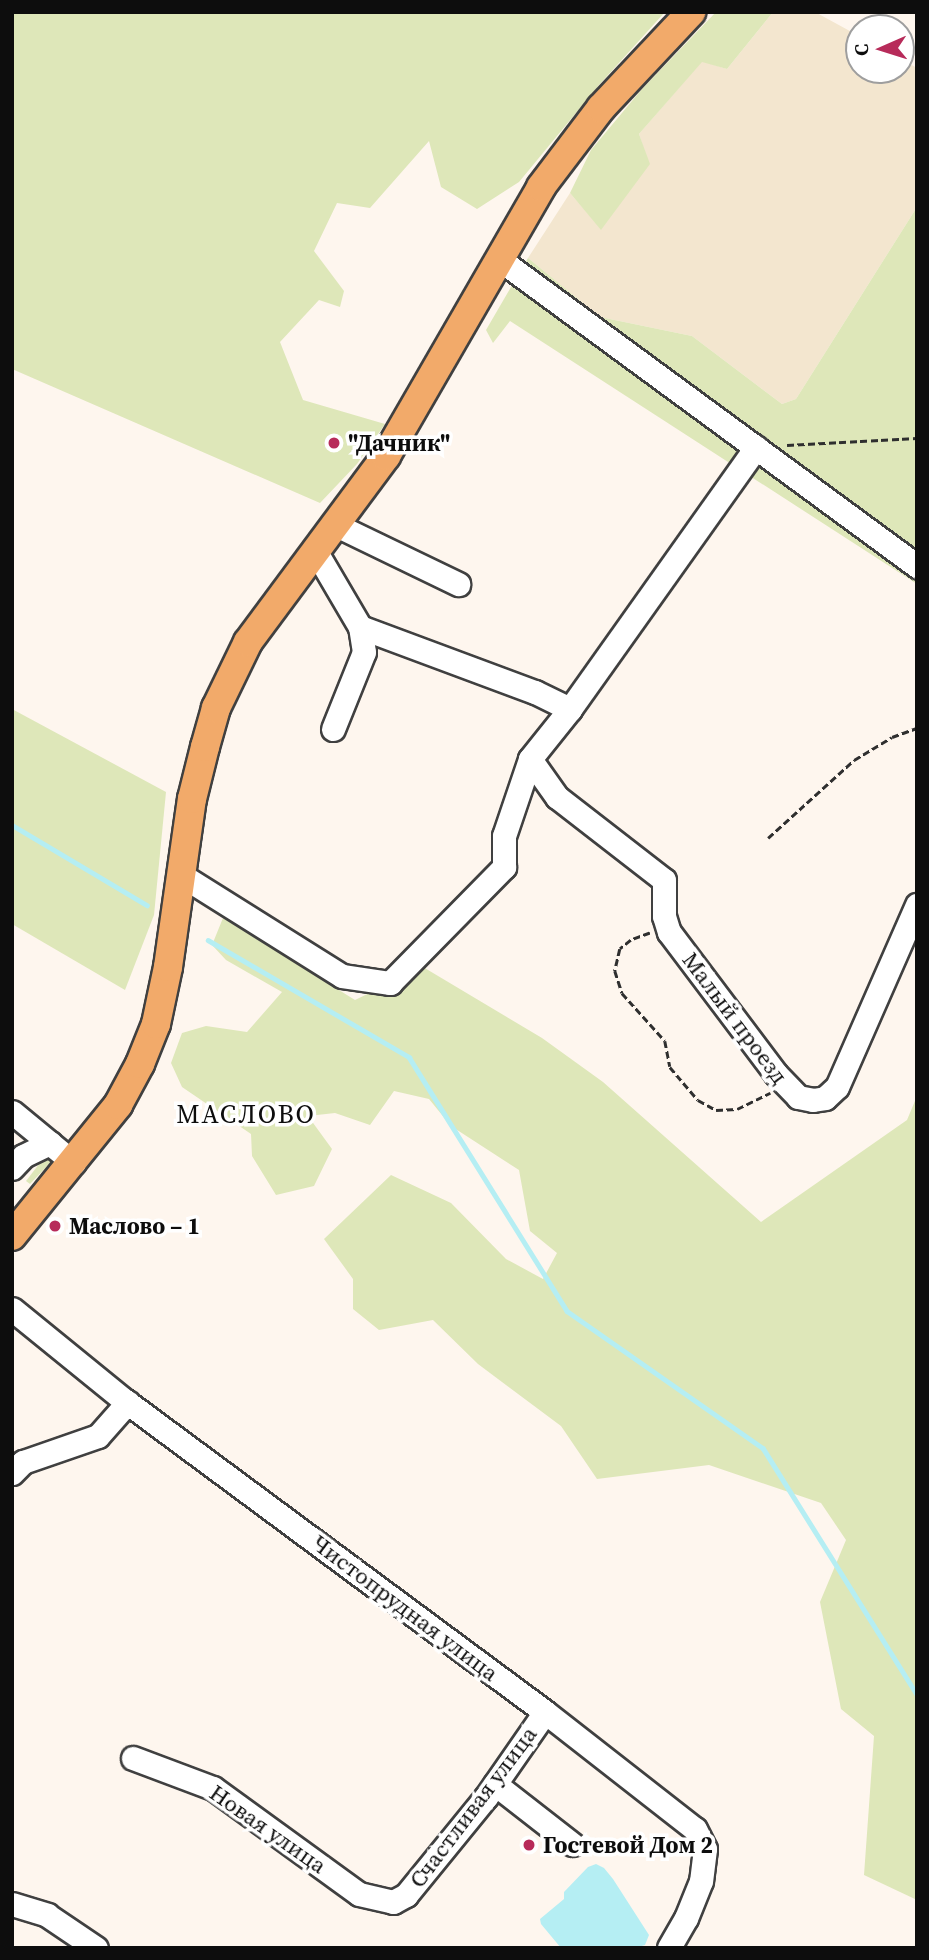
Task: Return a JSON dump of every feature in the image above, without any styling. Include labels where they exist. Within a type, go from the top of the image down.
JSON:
[{"type":"main road","points":[[12,1236],[74,1163],[118,1105],[140,1064],[156,1024],[192,799],[216,708],[248,642],[386,456],[541,187],[570,146],[691,12]]},
{"type":"street","points":[[499,259],[917,566]]},
{"type":"street","points":[[181,875],[342,976],[390,984],[504,867],[504,836],[530,759],[570,709],[755,447]]},
{"type":"street","points":[[336,526],[458,584]]},
{"type":"street","points":[[316,552],[340,588],[360,627],[363,656],[333,729]]},
{"type":"street","points":[[360,627],[535,692],[570,709]]},
{"type":"street","name":"Малый проезд","points":[[530,759],[557,797],[664,880],[667,929],[798,1097],[809,1100],[825,1098],[835,1091],[917,905]]},
{"type":"street","points":[[12,1112],[74,1163]]},
{"type":"street","points":[[12,1168],[29,1152],[50,1143]]},
{"type":"street","name":"Чистопрудная улица","points":[[12,1309],[128,1402],[545,1712],[695,1829],[706,1853],[701,1881],[683,1926],[669,1948]]},
{"type":"street","points":[[12,1473],[23,1462],[98,1436],[128,1402]]},
{"type":"street","name":"Счастливая улица","points":[[359,1894],[390,1902],[403,1897],[495,1784],[545,1712]]},
{"type":"street","name":"Новая улица","points":[[133,1758],[218,1791],[359,1894]]},
{"type":"street","points":[[495,1784],[572,1844]]},
{"type":"street","points":[[12,1903],[47,1915],[96,1948]]},
{"type":"path","points":[[755,447],[917,438]]},
{"type":"path","points":[[768,838],[855,760],[892,737],[917,728]]},
{"type":"path","points":[[667,929],[628,942],[620,949],[615,971],[622,993],[665,1041],[670,1067],[698,1100],[716,1110],[737,1110],[786,1085]]},
{"type":"shaded area","points":[[773,12],[815,12],[845,28],[845,84],[915,84],[915,67],[917,68],[917,207],[796,399],[782,404],[692,336],[600,317],[528,258],[570,193],[601,229],[649,164],[639,134],[702,61],[727,69]]},
{"type":"green space","points":[[12,12],[665,12],[599,85],[519,182],[477,209],[441,187],[429,141],[370,208],[337,203],[314,251],[344,291],[340,307],[319,300],[280,342],[303,400],[385,424],[357,464],[320,503],[12,369]]},
{"type":"green space","points":[[716,12],[773,12],[727,69],[702,62],[639,134],[650,164],[601,230],[570,193],[591,150],[642,89]]},
{"type":"green space","points":[[917,207],[917,584],[510,321],[493,343],[486,330],[528,258],[600,317],[692,336],[782,404],[796,399]]},
{"type":"green space","points":[[12,709],[166,792],[154,915],[125,990],[12,924]]},
{"type":"green space","points":[[223,918],[355,1000],[423,967],[542,1038],[603,1082],[761,1222],[907,1120],[917,1096],[917,1900],[864,1875],[874,1736],[841,1709],[820,1602],[846,1540],[821,1503],[709,1465],[597,1479],[561,1426],[478,1364],[433,1320],[379,1330],[353,1309],[353,1279],[324,1239],[391,1175],[451,1203],[506,1259],[543,1279],[557,1253],[530,1231],[519,1170],[451,1126],[429,1099],[394,1091],[370,1125],[335,1113],[308,1116],[332,1149],[314,1186],[276,1195],[252,1156],[251,1134],[182,1087],[171,1063],[182,1033],[206,1026],[247,1032],[282,992],[226,960],[212,945]]},
{"type":"green space","points":[[46,1155],[50,1158],[50,1163],[30,1184],[26,1181]]},
{"type":"water","points":[[596,1864],[604,1868],[613,1879],[649,1935],[645,1945],[635,1948],[561,1948],[541,1924],[540,1919],[564,1899],[564,1892],[588,1867]]},
{"type":"waterway","points":[[12,825],[147,905]]},
{"type":"waterway","points":[[208,940],[409,1057],[567,1311],[763,1448],[917,1694]]},
{"type":"place","name":"\"Дачник\"","points":[[334,443]]},
{"type":"place","name":"Маслово – 1","points":[[55,1226]]},
{"type":"place","name":"Гостевой Дом 2","points":[[529,1845]]},
{"type":"district","name":"МАСЛОВО","points":[[246,1115]]}]
